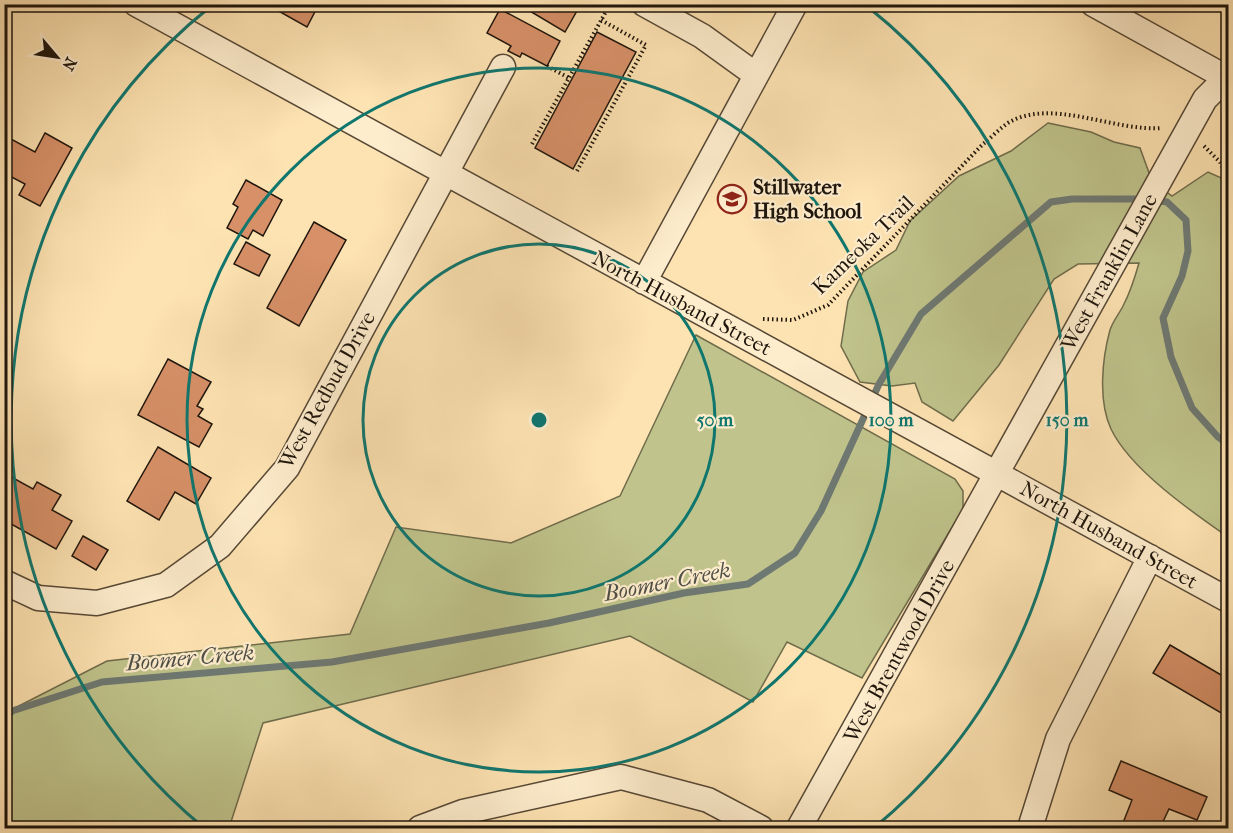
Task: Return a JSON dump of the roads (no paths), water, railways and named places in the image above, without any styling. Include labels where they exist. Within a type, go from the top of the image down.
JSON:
[{"type":"street","name":"North Husband Street","points":[[136,4],[443,174],[1228,600]]},
{"type":"street","points":[[644,4],[702,36],[756,75]]},
{"type":"street","points":[[644,282],[795,4]]},
{"type":"street","points":[[1093,4],[1228,77]]},
{"type":"street","name":"West Redbud Drive","points":[[4,582],[38,598],[97,603],[166,585],[220,546],[287,468],[502,67]]},
{"type":"street","name":"West Franklin Lane","points":[[998,474],[1205,99],[1228,77]]},
{"type":"street","name":"West Brentwood Drive","points":[[799,828],[998,474]]},
{"type":"street","points":[[1029,828],[1058,739],[1149,557]]},
{"type":"street","points":[[420,828],[463,812],[621,777],[708,800],[761,828]]},
{"type":"waterway","name":"Boomer Creek","points":[[4,719],[12,711],[102,682],[332,662],[549,623],[684,593],[748,584],[795,553],[821,511],[879,384],[921,314],[1051,202],[1072,199],[1143,199]]},
{"type":"waterway","name":"Boomer Creek","points":[[1154,200],[1167,202],[1186,220],[1188,251],[1182,276],[1163,318],[1171,357],[1192,408],[1218,437],[1228,444]]},
{"type":"place","name":"Stillwater High School","points":[[732,199]]}]
